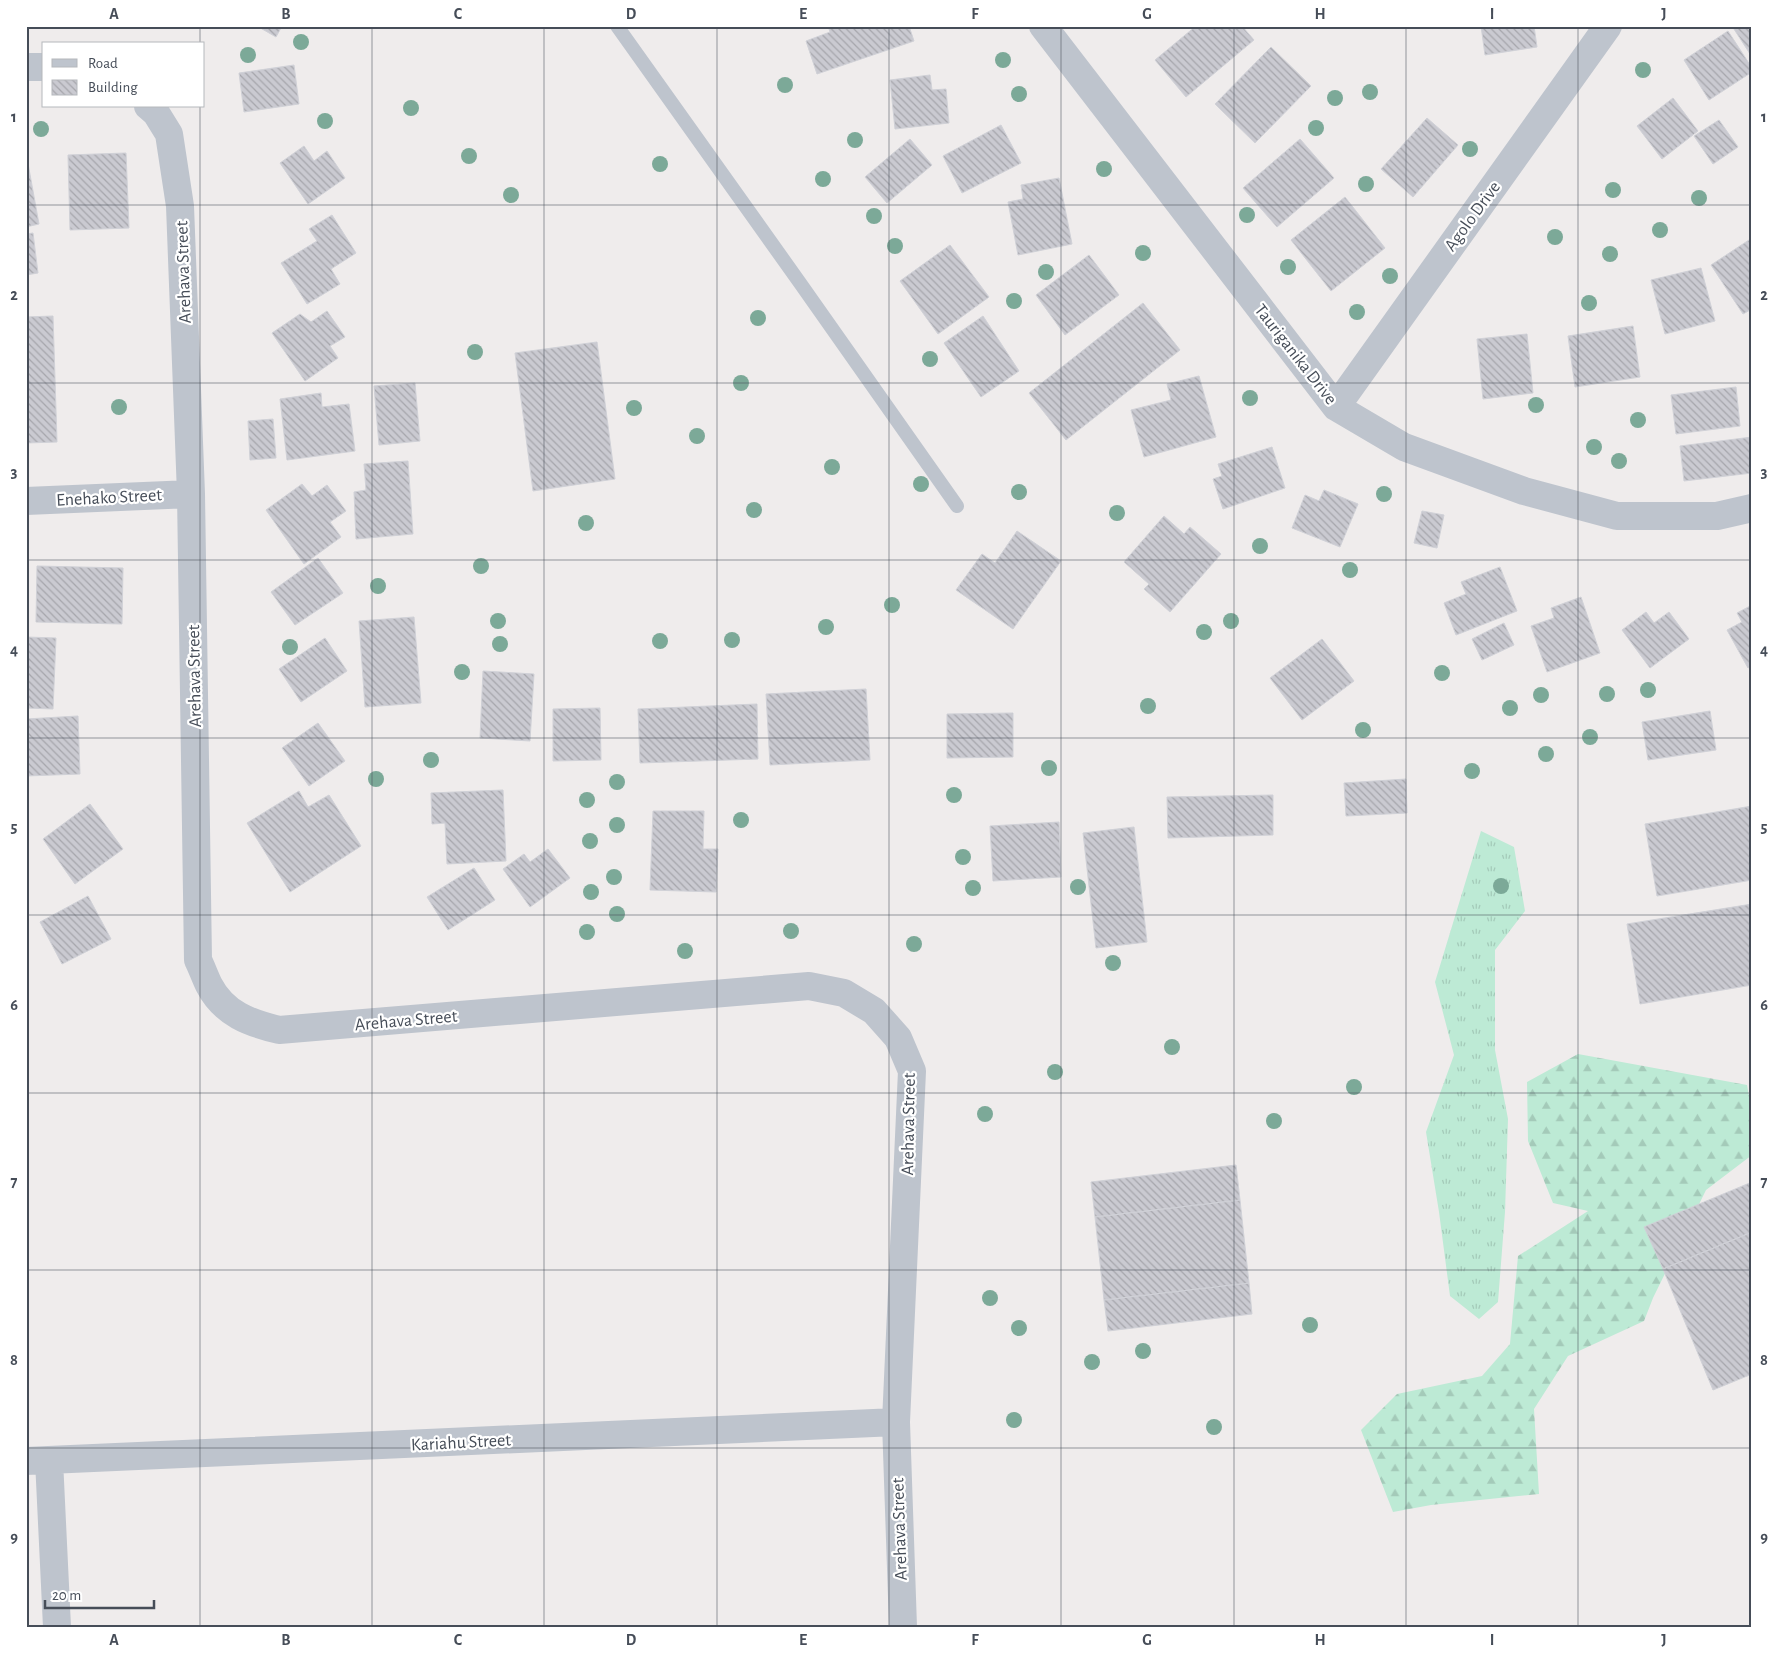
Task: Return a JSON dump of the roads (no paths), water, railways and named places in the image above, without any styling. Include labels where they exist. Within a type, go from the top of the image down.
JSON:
[{"type":"street","name":"Tauriganika Drive","points":[[1043,26],[1336,406],[1404,447],[1524,490],[1617,516],[1717,516],[1752,508]]},
{"type":"street","name":"Agolo Drive","points":[[1336,406],[1608,26]]},
{"type":"street","points":[[26,67],[42,67]]},
{"type":"street","name":"Arehava Street","points":[[150,108],[156,113],[169,134],[180,206],[191,494],[198,960],[209,986],[227,1008],[252,1023],[279,1030],[809,986],[844,993],[874,1011],[898,1038],[912,1070],[896,1422],[903,1627]]},
{"type":"street","name":"Enehako Street","points":[[26,501],[191,494]]},
{"type":"street","name":"Kariahu Street","points":[[38,1461],[896,1422]]},
{"type":"street","points":[[38,1461],[57,1627]]},
{"type":"lane","points":[[617,26],[956,506]]}]
